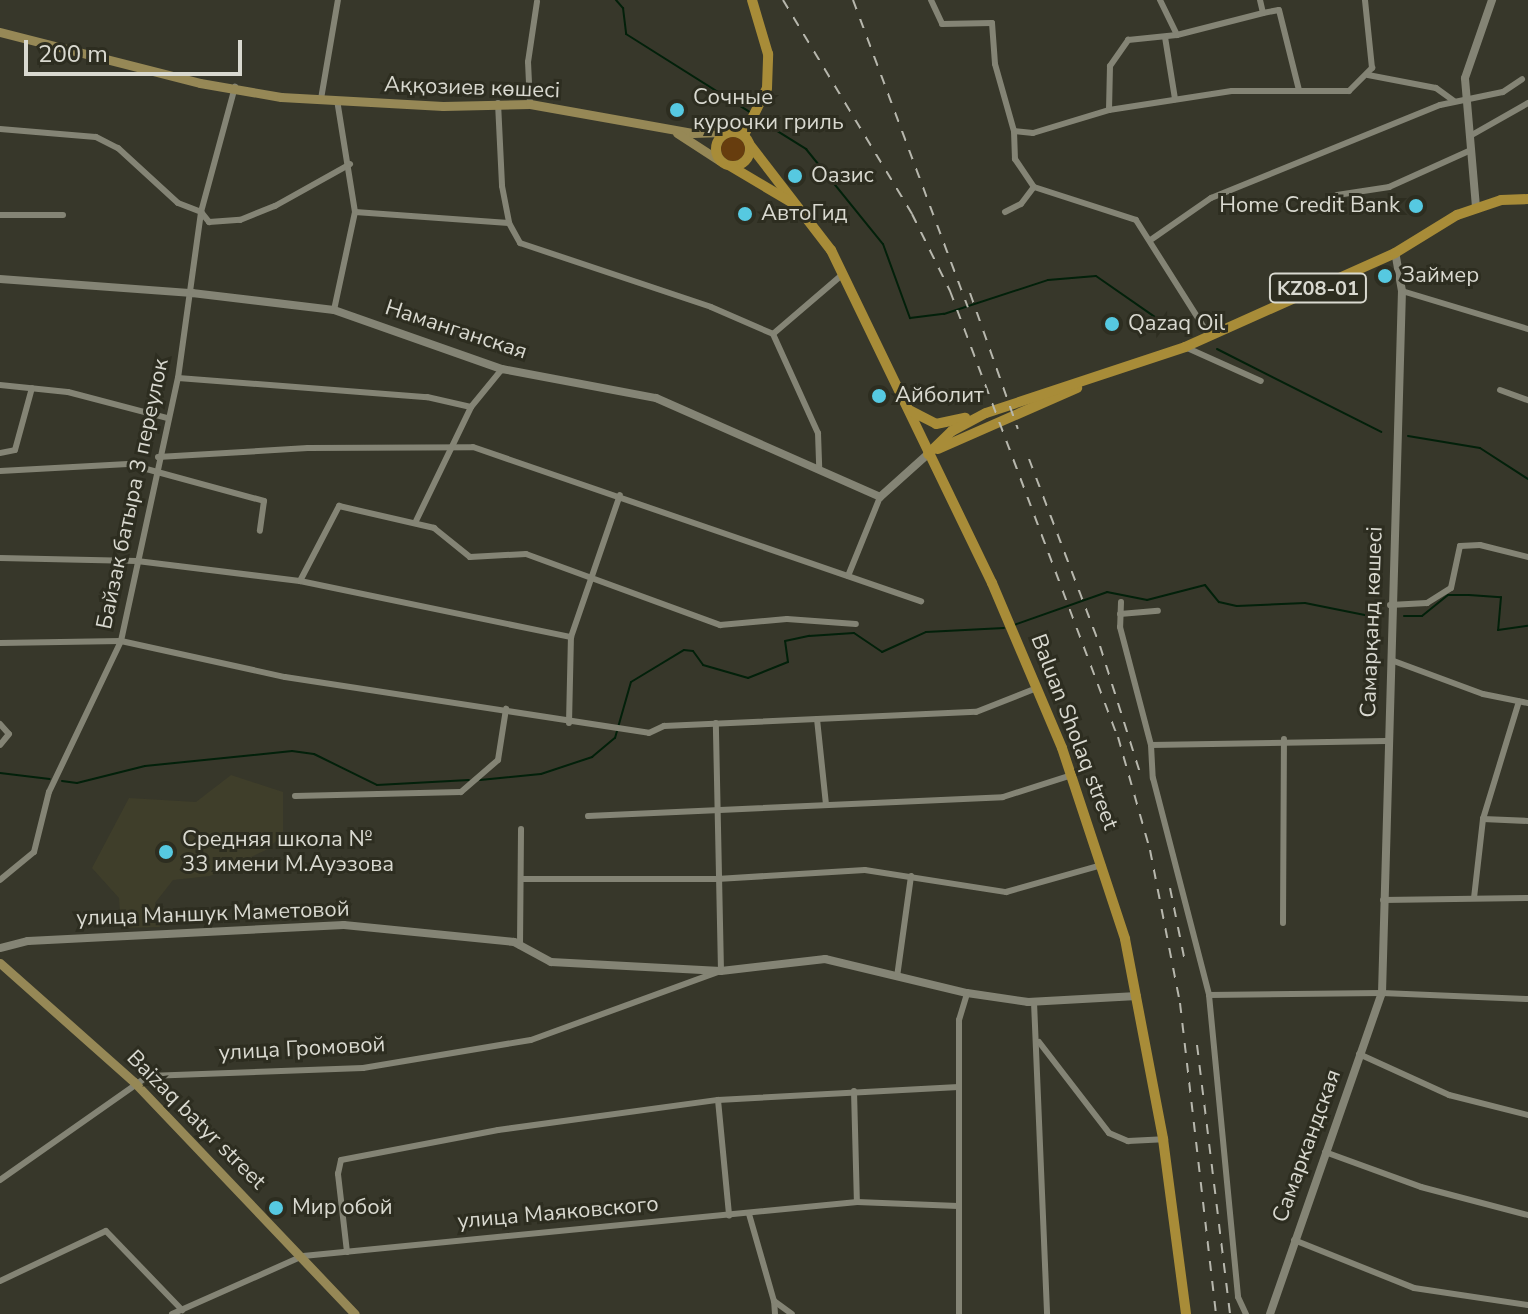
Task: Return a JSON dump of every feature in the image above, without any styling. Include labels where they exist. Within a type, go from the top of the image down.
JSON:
[{"type":"main road","points":[[747,140],[730,132],[717,144],[725,163],[746,161],[747,140],[767,88],[768,54],[752,0]]},
{"type":"main road","name":"Аққозиев көшесі","points":[[0,32],[235,87],[321,99],[443,106],[530,104],[667,128],[730,132]]},
{"type":"main road","name":"Аққозиев көшесі","points":[[667,128],[725,163]]},
{"type":"main road","name":"Baluan Sholaq street","points":[[747,140],[843,274],[1038,688],[1072,775],[1102,865],[1137,996],[1163,1139],[1186,1314]]},
{"type":"main road","name":"Baluan Sholaq street","points":[[725,163],[798,208]]},
{"type":"main road","name":"KZ08-01","points":[[905,406],[936,424],[986,413],[1104,375],[1210,337],[1395,253],[1476,207],[1528,199]]},
{"type":"main road","name":"KZ08-01","points":[[928,454],[1104,375]]},
{"type":"main road","name":"KZ08-01","points":[[928,454],[952,431],[986,413]]},
{"type":"main road","name":"Baizaq batyr street","points":[[0,963],[134,1082],[355,1314]]},
{"type":"street","points":[[321,99],[338,0]]},
{"type":"street","points":[[931,0],[942,24],[992,23],[995,64],[1014,131],[1015,159],[1034,187],[1136,220],[1152,239],[1210,337]]},
{"type":"street","points":[[1160,0],[1177,35]]},
{"type":"street","points":[[1260,0],[1263,13]]},
{"type":"street","points":[[1014,131],[1033,133],[1109,110],[1254,89],[1349,91],[1366,78],[1372,68],[1365,0]]},
{"type":"street","points":[[1476,207],[1466,97],[1469,55],[1492,0]]},
{"type":"street","points":[[530,104],[528,62],[537,2]]},
{"type":"street","points":[[1109,110],[1110,66],[1118,47],[1128,40],[1177,35],[1279,10],[1299,90]]},
{"type":"street","points":[[1165,37],[1175,99]]},
{"type":"street","points":[[1366,78],[1436,88],[1454,101]]},
{"type":"street","points":[[1152,239],[1211,198],[1454,101],[1503,92],[1522,79]]},
{"type":"street","name":"Байзак батыра 3 переулок","points":[[0,880],[34,852],[49,792],[121,641],[158,457],[178,378],[201,212],[235,87]]},
{"type":"street","points":[[334,310],[355,212],[350,164],[337,100]]},
{"type":"street","points":[[498,103],[509,223],[520,243],[711,307],[773,334],[818,433],[819,467]]},
{"type":"street","points":[[1470,136],[1528,103]]},
{"type":"street","points":[[0,129],[96,137],[118,148],[178,203],[201,212],[209,222],[240,220],[301,194],[350,164]]},
{"type":"street","points":[[1337,195],[1389,187],[1471,150]]},
{"type":"street","points":[[1005,212],[1021,204],[1034,187]]},
{"type":"street","points":[[355,212],[493,226],[509,223]]},
{"type":"street","points":[[0,215],[63,215]]},
{"type":"street","name":"Самарқанд көшесі","points":[[1382,993],[1386,741],[1402,291],[1395,253]]},
{"type":"street","points":[[773,334],[843,274]]},
{"type":"street","name":"Наманганская","points":[[0,279],[192,293],[334,310],[502,369],[656,398],[819,467],[880,497]]},
{"type":"street","points":[[1402,291],[1528,329]]},
{"type":"street","points":[[1185,347],[1261,381]]},
{"type":"street","points":[[416,521],[471,407],[502,369]]},
{"type":"street","points":[[178,378],[427,397],[471,407]]},
{"type":"street","points":[[0,385],[32,388],[167,418]]},
{"type":"street","points":[[0,453],[15,450],[32,388]]},
{"type":"street","points":[[1500,390],[1528,400]]},
{"type":"street","points":[[158,457],[473,447],[921,601]]},
{"type":"street","points":[[848,576],[880,497],[928,454]]},
{"type":"street","points":[[0,471],[128,464],[264,501],[260,531]]},
{"type":"street","points":[[569,723],[571,637],[620,495]]},
{"type":"street","points":[[300,581],[335,507],[416,521],[434,528],[470,557],[526,554],[720,625],[787,619],[856,624]]},
{"type":"street","points":[[1390,605],[1427,603],[1451,588],[1460,546],[1480,545],[1528,557]]},
{"type":"street","points":[[0,558],[137,561],[300,581],[571,637]]},
{"type":"street","points":[[1121,602],[1120,614],[1151,745],[1153,778],[1209,995],[1238,1297],[1246,1314]]},
{"type":"street","points":[[1120,614],[1158,611]]},
{"type":"street","points":[[0,643],[121,641],[285,677],[649,733],[664,726],[976,712],[1038,688]]},
{"type":"street","points":[[1390,660],[1483,694],[1528,703]]},
{"type":"street","points":[[1474,898],[1483,819],[1519,701]]},
{"type":"street","points":[[295,796],[461,792],[498,760],[506,709]]},
{"type":"street","points":[[817,719],[826,805]]},
{"type":"street","points":[[716,723],[714,809],[721,971]]},
{"type":"street","points":[[0,724],[9,734],[0,745]]},
{"type":"street","points":[[1151,745],[1284,739],[1386,741]]},
{"type":"street","points":[[1283,923],[1284,739]]},
{"type":"street","points":[[588,816],[1003,797],[1072,775]]},
{"type":"street","points":[[1483,819],[1528,821]]},
{"type":"street","points":[[520,946],[523,879],[521,829]]},
{"type":"street","points":[[523,879],[717,879],[865,870],[1006,892],[1102,865]]},
{"type":"street","points":[[897,977],[911,876]]},
{"type":"street","points":[[1383,900],[1528,898]]},
{"type":"street","name":"улица Маншук Маметовой","points":[[0,948],[28,941],[344,925],[520,946],[551,962],[721,971],[825,959],[967,993],[1034,1002],[1137,996]]},
{"type":"street","name":"улица Громовой","points":[[0,1180],[134,1082],[161,1073],[363,1068],[531,1040],[721,971]]},
{"type":"street","points":[[959,1314],[959,1020],[967,993]]},
{"type":"street","points":[[1209,995],[1382,993],[1528,999]]},
{"type":"street","name":"Самаркандская","points":[[1270,1314],[1293,1240],[1382,993]]},
{"type":"street","points":[[1034,1002],[1039,1042],[1047,1314]]},
{"type":"street","points":[[1039,1042],[1109,1133],[1128,1141],[1163,1139]]},
{"type":"street","points":[[1359,1054],[1449,1095],[1528,1115]]},
{"type":"street","points":[[347,1252],[341,1160],[498,1130],[718,1100],[959,1087]]},
{"type":"street","points":[[854,1091],[857,1202]]},
{"type":"street","points":[[718,1100],[729,1215]]},
{"type":"street","points":[[1325,1152],[1421,1187],[1528,1215]]},
{"type":"street","name":"улица Маяковского","points":[[172,1314],[303,1256],[857,1202],[906,1200],[958,1206]]},
{"type":"street","points":[[749,1214],[775,1314]]},
{"type":"street","points":[[0,1281],[106,1231],[182,1310]]},
{"type":"street","points":[[1293,1240],[1414,1288],[1528,1305]]},
{"type":"street","points":[[774,1301],[792,1314]]},
{"type":"shaded area","points":[[733,137],[741,141],[745,149],[741,157],[733,161],[725,157],[721,149],[725,141]]},
{"type":"shaded area","points":[[231,775],[283,792],[283,835],[266,850],[210,876],[173,880],[155,903],[160,927],[121,928],[119,898],[92,868],[129,798],[196,802]]},
{"type":"waterway","points":[[616,0],[623,8],[626,34],[750,112]]},
{"type":"waterway","points":[[758,119],[806,149],[883,244],[910,318],[944,314],[1048,280],[1096,276],[1155,317]]},
{"type":"waterway","points":[[1217,349],[1381,432]]},
{"type":"waterway","points":[[1408,436],[1480,448],[1528,479]]},
{"type":"waterway","points":[[1014,625],[1107,592],[1147,600],[1205,585],[1219,602],[1237,606],[1305,603],[1375,617]]},
{"type":"waterway","points":[[1404,616],[1422,616],[1448,595],[1501,597],[1498,630],[1528,626]]},
{"type":"waterway","points":[[480,780],[541,774],[592,757],[615,738],[631,682],[684,650],[693,651],[703,665],[748,678],[788,662],[785,641],[809,636],[854,633],[882,652],[926,632],[1004,628]]},
{"type":"waterway","points":[[62,781],[77,783],[145,766],[292,751],[314,754],[377,785],[469,780]]},
{"type":"waterway","points":[[0,773],[50,779]]},
{"type":"railway","points":[[783,0],[912,214],[950,291],[1118,737],[1150,850],[1180,1003],[1216,1314]]},
{"type":"railway","points":[[853,0],[968,307]]},
{"type":"railway","points":[[970,293],[1018,429]]},
{"type":"railway","points":[[1029,459],[1100,646],[1142,779]]},
{"type":"railway","points":[[1170,888],[1185,962]]},
{"type":"railway","points":[[1197,1045],[1230,1314]]},
{"type":"place","name":"Сочные курочки гриль","points":[[677,110]]},
{"type":"place","name":"Оазис","points":[[795,176]]},
{"type":"place","name":"Home Credit Bank","points":[[1416,206]]},
{"type":"place","name":"АвтоГид","points":[[745,214]]},
{"type":"place","name":"Займер","points":[[1385,276]]},
{"type":"place","name":"Qazaq Oil","points":[[1112,324]]},
{"type":"place","name":"Айболит","points":[[879,396]]},
{"type":"place","name":"Средняя школа № 33 имени М.Ауэзова","points":[[166,852]]},
{"type":"place","name":"Мир обой","points":[[276,1208]]}]
